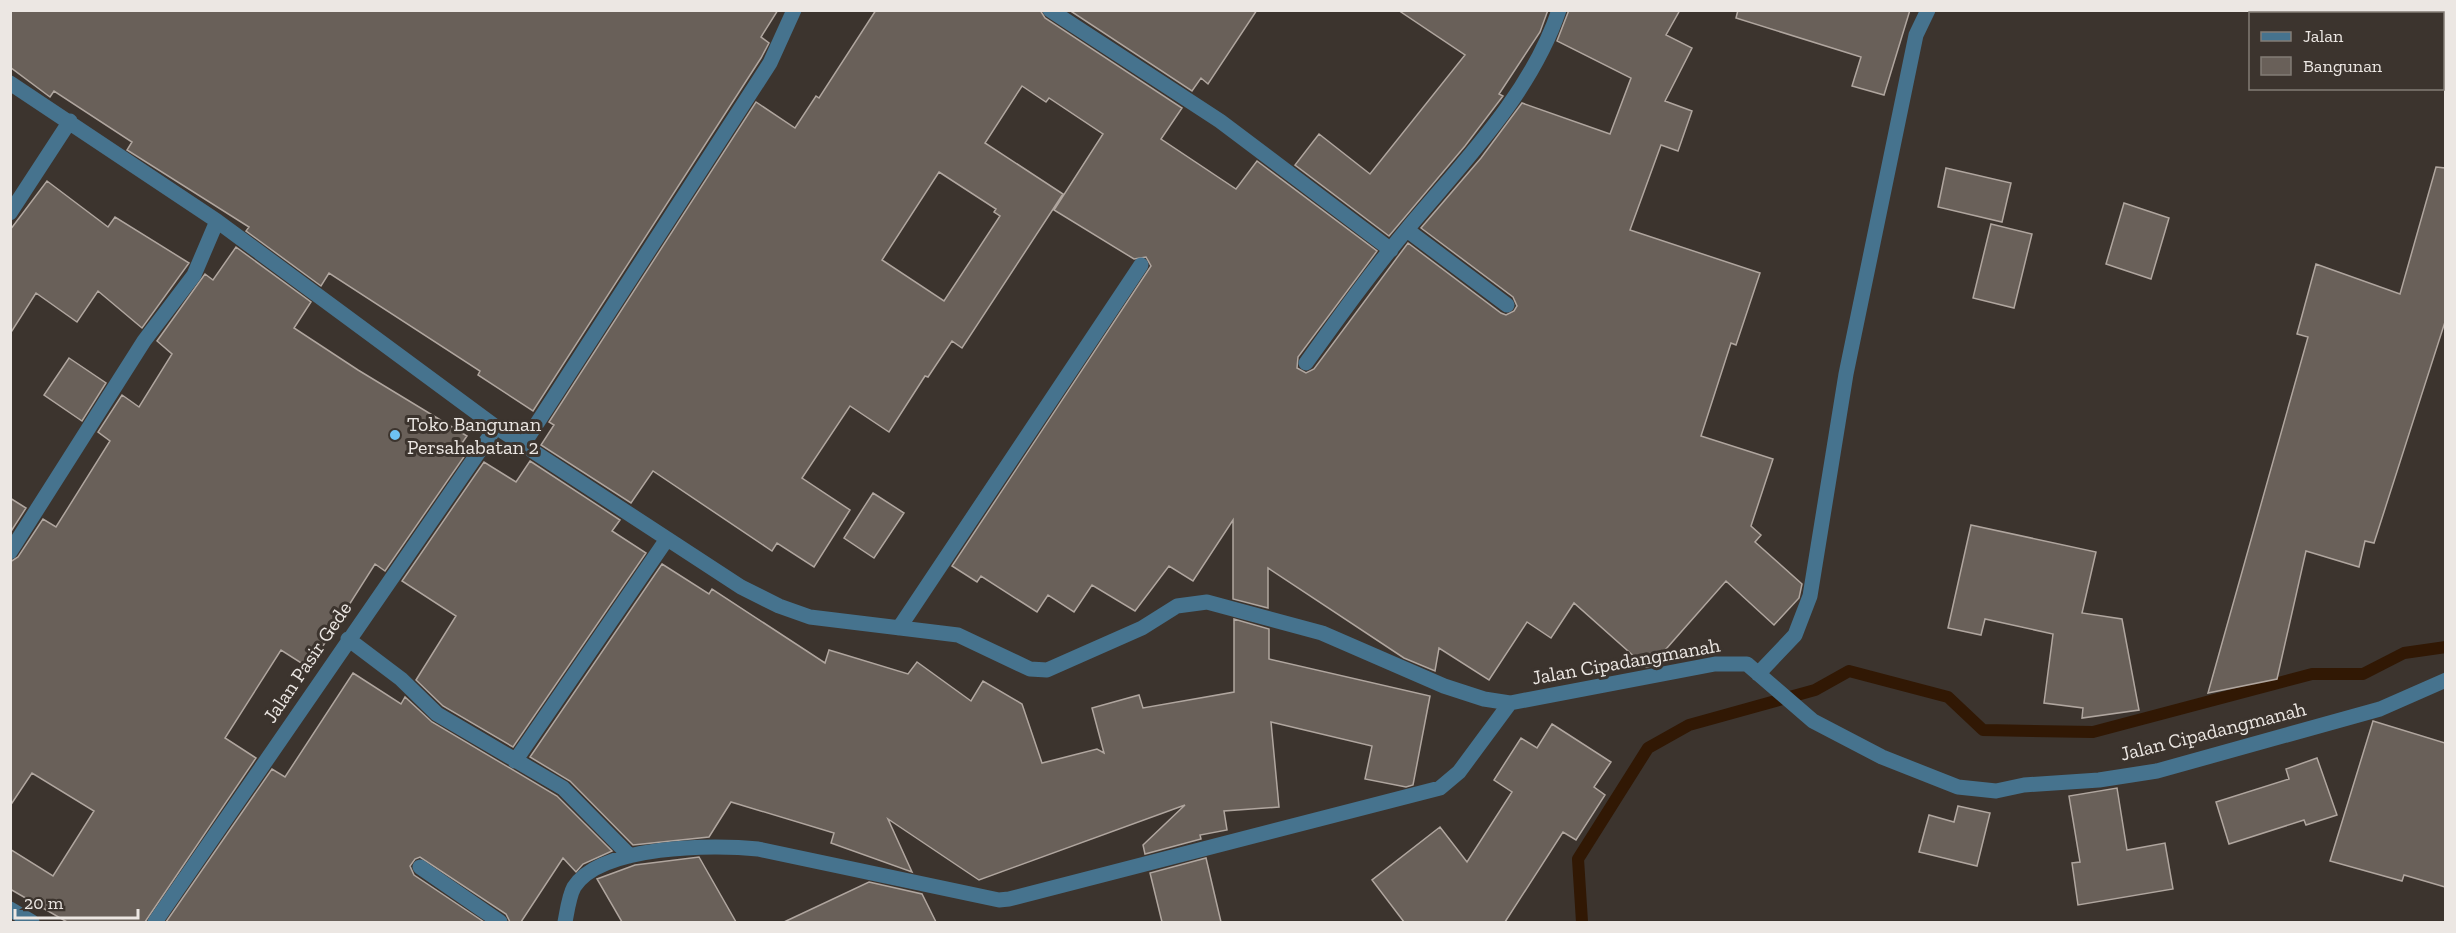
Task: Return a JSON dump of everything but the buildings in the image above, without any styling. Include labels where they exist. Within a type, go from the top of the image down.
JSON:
[{"type":"street","points":[[523,445],[770,63],[794,10]]},
{"type":"street","points":[[1050,10],[1220,121],[1391,250]]},
{"type":"street","points":[[1306,363],[1391,250],[1500,120],[1552,32],[1558,10]]},
{"type":"street","points":[[1758,674],[1795,635],[1810,596],[1846,374],[1916,35],[1928,10]]},
{"type":"street","points":[[10,83],[217,221],[496,427],[741,587],[779,606],[810,617],[899,628],[1141,266]]},
{"type":"street","points":[[10,213],[70,121]]},
{"type":"street","points":[[10,552],[144,341],[194,275],[217,221]]},
{"type":"street","points":[[1407,230],[1507,304]]},
{"type":"street","name":"Jalan Pasir Gede","points":[[155,922],[496,427]]},
{"type":"street","points":[[514,761],[667,539]]},
{"type":"street","name":"Jalan Cipadangmanah","points":[[899,628],[958,635],[1030,669],[1047,670],[1142,628],[1177,606],[1207,602],[1322,633],[1444,686],[1484,699],[1510,703],[1715,664],[1747,664],[1814,721],[1882,757],[1958,787],[1996,791],[2024,785],[2100,780],[2157,771],[2380,709],[2445,680]]},
{"type":"street","points":[[348,639],[401,679],[436,714],[563,788],[630,856]]},
{"type":"street","points":[[565,922],[574,888],[587,874],[639,852],[727,845],[759,849],[1009,899],[1440,788],[1459,772],[1510,703]]},
{"type":"street","points":[[420,867],[500,922]]},
{"type":"street","points":[[10,909],[32,922]]},
{"type":"waterway","points":[[1582,922],[1578,859],[1648,748],[1689,725],[1815,690],[1849,671],[1948,697],[1983,730],[2093,732],[2312,674],[2363,674],[2404,653],[2446,647]]},
{"type":"place","name":"Toko Bangunan Persahabatan 2","points":[[395,435]]}]
